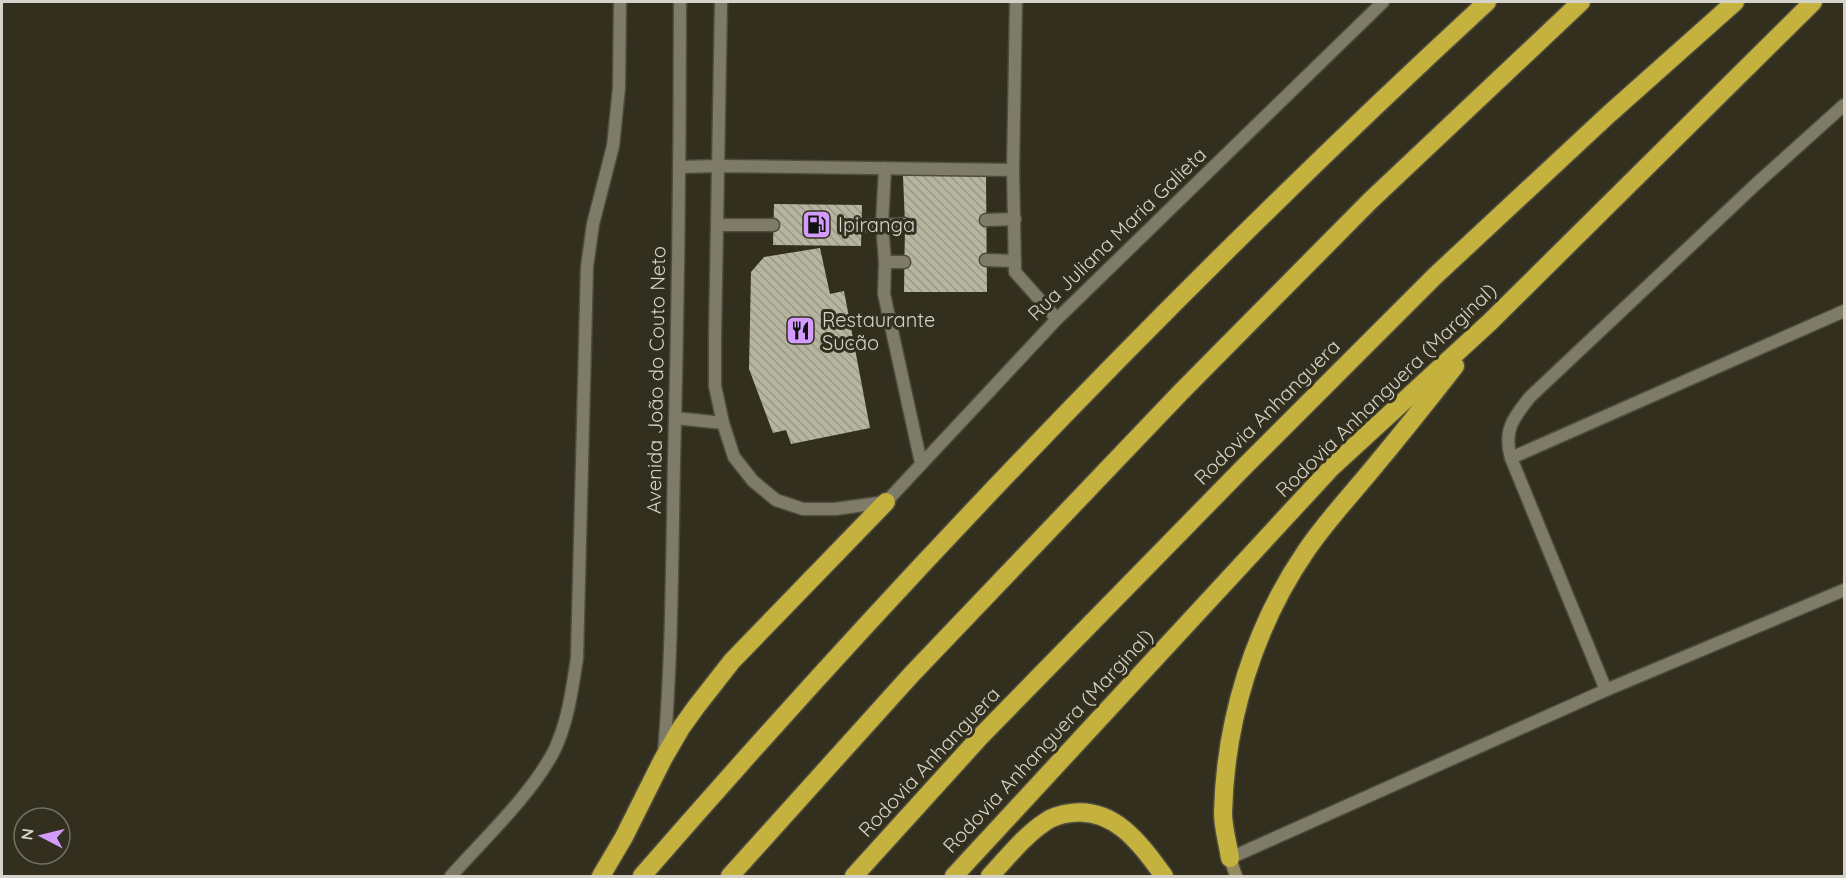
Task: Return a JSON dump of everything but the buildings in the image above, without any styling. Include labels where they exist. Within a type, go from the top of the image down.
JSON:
[{"type":"highway","points":[[642,876],[894,594],[1097,380],[1253,225],[1486,2]]},
{"type":"highway","points":[[730,876],[911,675],[1181,392],[1370,201],[1581,2]]},
{"type":"highway","name":"Rodovia Anhanguera","points":[[854,876],[980,737],[1435,276],[1608,115],[1735,2]]},
{"type":"highway","name":"Rodovia Anhanguera (Marginal)","points":[[954,876],[1332,467],[1490,322],[1814,2]]},
{"type":"highway","points":[[1230,858],[1223,815],[1234,725],[1243,685],[1259,635],[1275,603],[1307,550],[1490,322]]},
{"type":"highway","points":[[601,876],[681,728],[732,661],[886,502]]},
{"type":"highway","points":[[990,876],[1023,840],[1047,821],[1064,814],[1084,811],[1104,817],[1122,827],[1144,849],[1164,876]]},
{"type":"street","points":[[451,876],[527,792],[554,752],[569,711],[577,658],[587,267],[593,224],[613,146],[619,88],[620,2]]},
{"type":"street","name":"Avenida João do Couto Neto","points":[[663,759],[669,688],[680,167],[680,2]]},
{"type":"street","points":[[721,2],[715,386],[723,423],[734,457],[753,481],[776,500],[803,509],[835,509],[886,502]]},
{"type":"street","points":[[1016,2],[1013,170],[1016,272],[1057,319]]},
{"type":"street","name":"Rua Juliana Maria Galieta","points":[[886,502],[1057,319],[1383,2]]},
{"type":"street","points":[[1606,690],[1511,458],[1507,443],[1516,414],[1530,397],[1755,185],[1845,105]]},
{"type":"street","points":[[680,167],[1013,170]]},
{"type":"street","points":[[885,168],[882,224],[885,294],[921,463]]},
{"type":"street","points":[[987,220],[1015,219]]},
{"type":"street","points":[[862,226],[905,224]]},
{"type":"street","points":[[718,225],[773,225]]},
{"type":"street","points":[[986,260],[1015,261]]},
{"type":"street","points":[[885,262],[904,262]]},
{"type":"street","points":[[1511,458],[1845,310]]},
{"type":"street","points":[[675,418],[723,423]]},
{"type":"street","points":[[1236,876],[1230,858],[1606,690],[1845,590]]},
{"type":"place","name":"Ipiranga","points":[[817,225]]},
{"type":"place","name":"Restaurante Sucão","points":[[801,331]]}]
